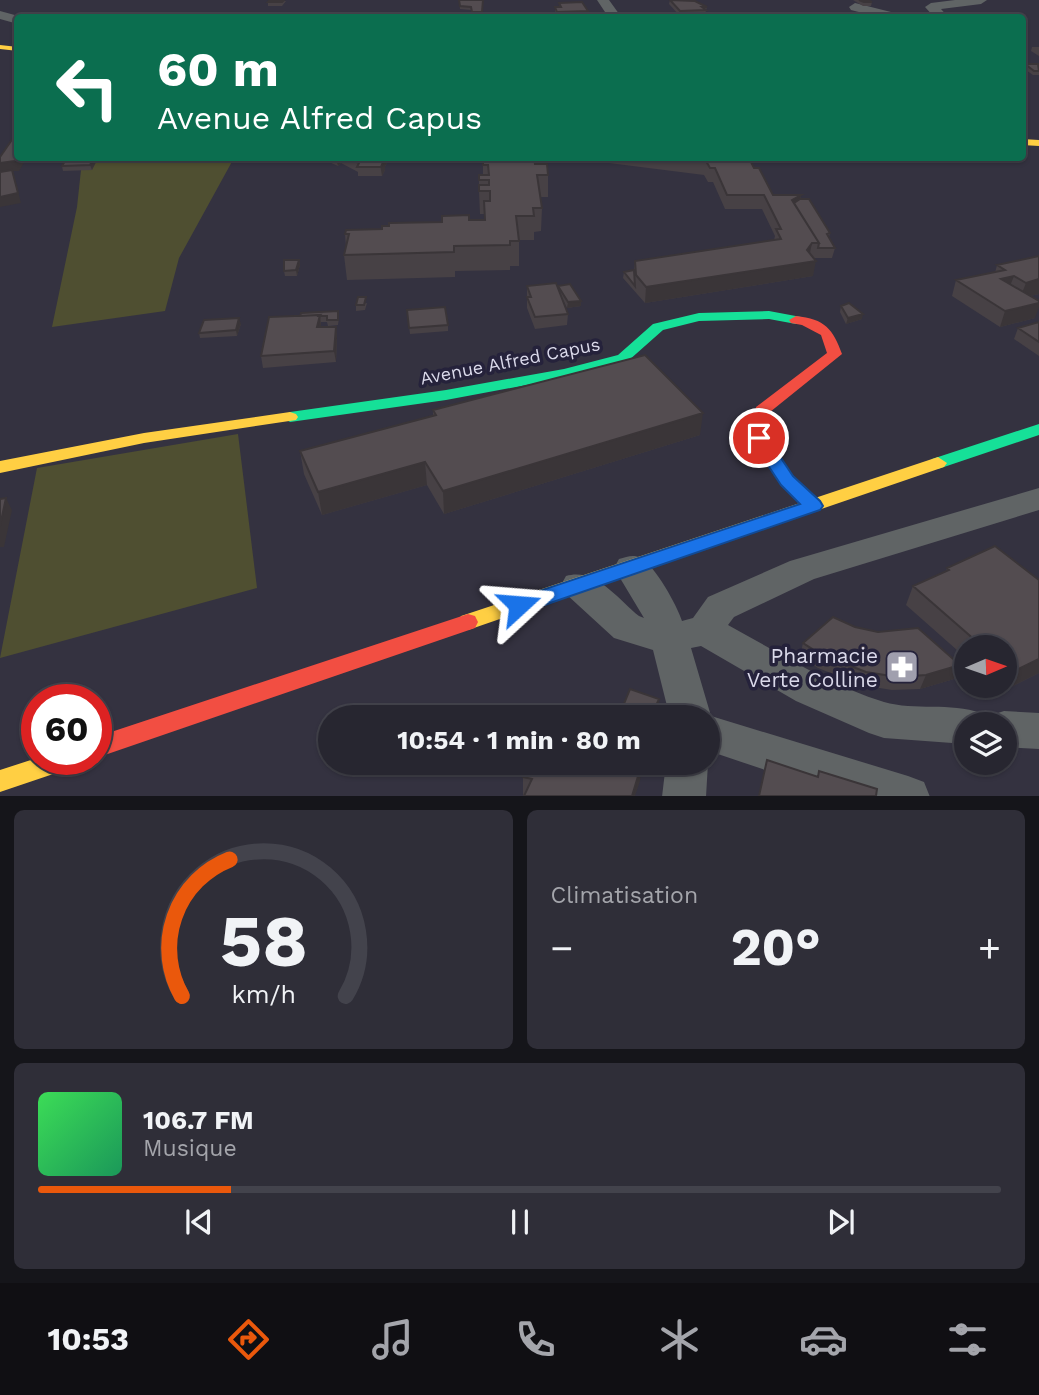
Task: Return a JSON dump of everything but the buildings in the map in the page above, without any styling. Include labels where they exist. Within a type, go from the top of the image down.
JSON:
[{"type":"main road","name":"Avenue Alfred Capus","points":[[0,467],[144,438],[446,396],[564,373],[623,358],[658,327],[699,317],[769,315],[805,321],[827,333],[832,341],[835,354],[762,410],[760,424],[759,438],[787,481],[814,506]]},
{"type":"main road","points":[[112,743],[1039,429]]},
{"type":"main road","points":[[0,781],[21,774]]},
{"type":"street","points":[[937,14],[931,7],[981,0]]},
{"type":"street","points":[[855,7],[883,14]]},
{"type":"street","points":[[687,634],[721,607],[802,570],[1039,499]]},
{"type":"street","points":[[631,568],[660,609],[687,634],[690,705]]},
{"type":"street","points":[[579,585],[627,628],[687,634],[884,720],[954,725]]},
{"type":"street","points":[[1017,730],[1039,731]]},
{"type":"street","points":[[720,736],[908,796]]},
{"type":"street","points":[[684,796],[686,775]]},
{"type":"shaded area","points":[[96,161],[232,161],[179,258],[165,311],[52,327],[77,207],[81,170],[92,169]]},
{"type":"shaded area","points":[[238,434],[257,588],[0,658],[37,468]]},
{"type":"traffic: fast","points":[[290,417],[446,395],[564,373],[623,358],[658,327],[699,317],[769,315],[796,320]]},
{"type":"traffic: fast","points":[[938,463],[1039,429]]},
{"type":"traffic: slow","points":[[0,47],[14,49]]},
{"type":"traffic: slow","points":[[1026,142],[1039,143]]},
{"type":"traffic: slow","points":[[0,467],[144,438],[290,417]]},
{"type":"traffic: slow","points":[[468,622],[938,463]]},
{"type":"traffic: slow","points":[[0,781],[21,774]]},
{"type":"traffic: jam","points":[[796,320],[805,321],[827,333],[835,354],[762,410],[759,438],[787,480],[814,506]]},
{"type":"traffic: jam","points":[[112,743],[468,622]]},
{"type":"place","name":"Pharmacie Verte Colline","points":[[902,667]]},
{"type":"route","points":[[519,605],[814,506],[787,481],[759,438]]}]
